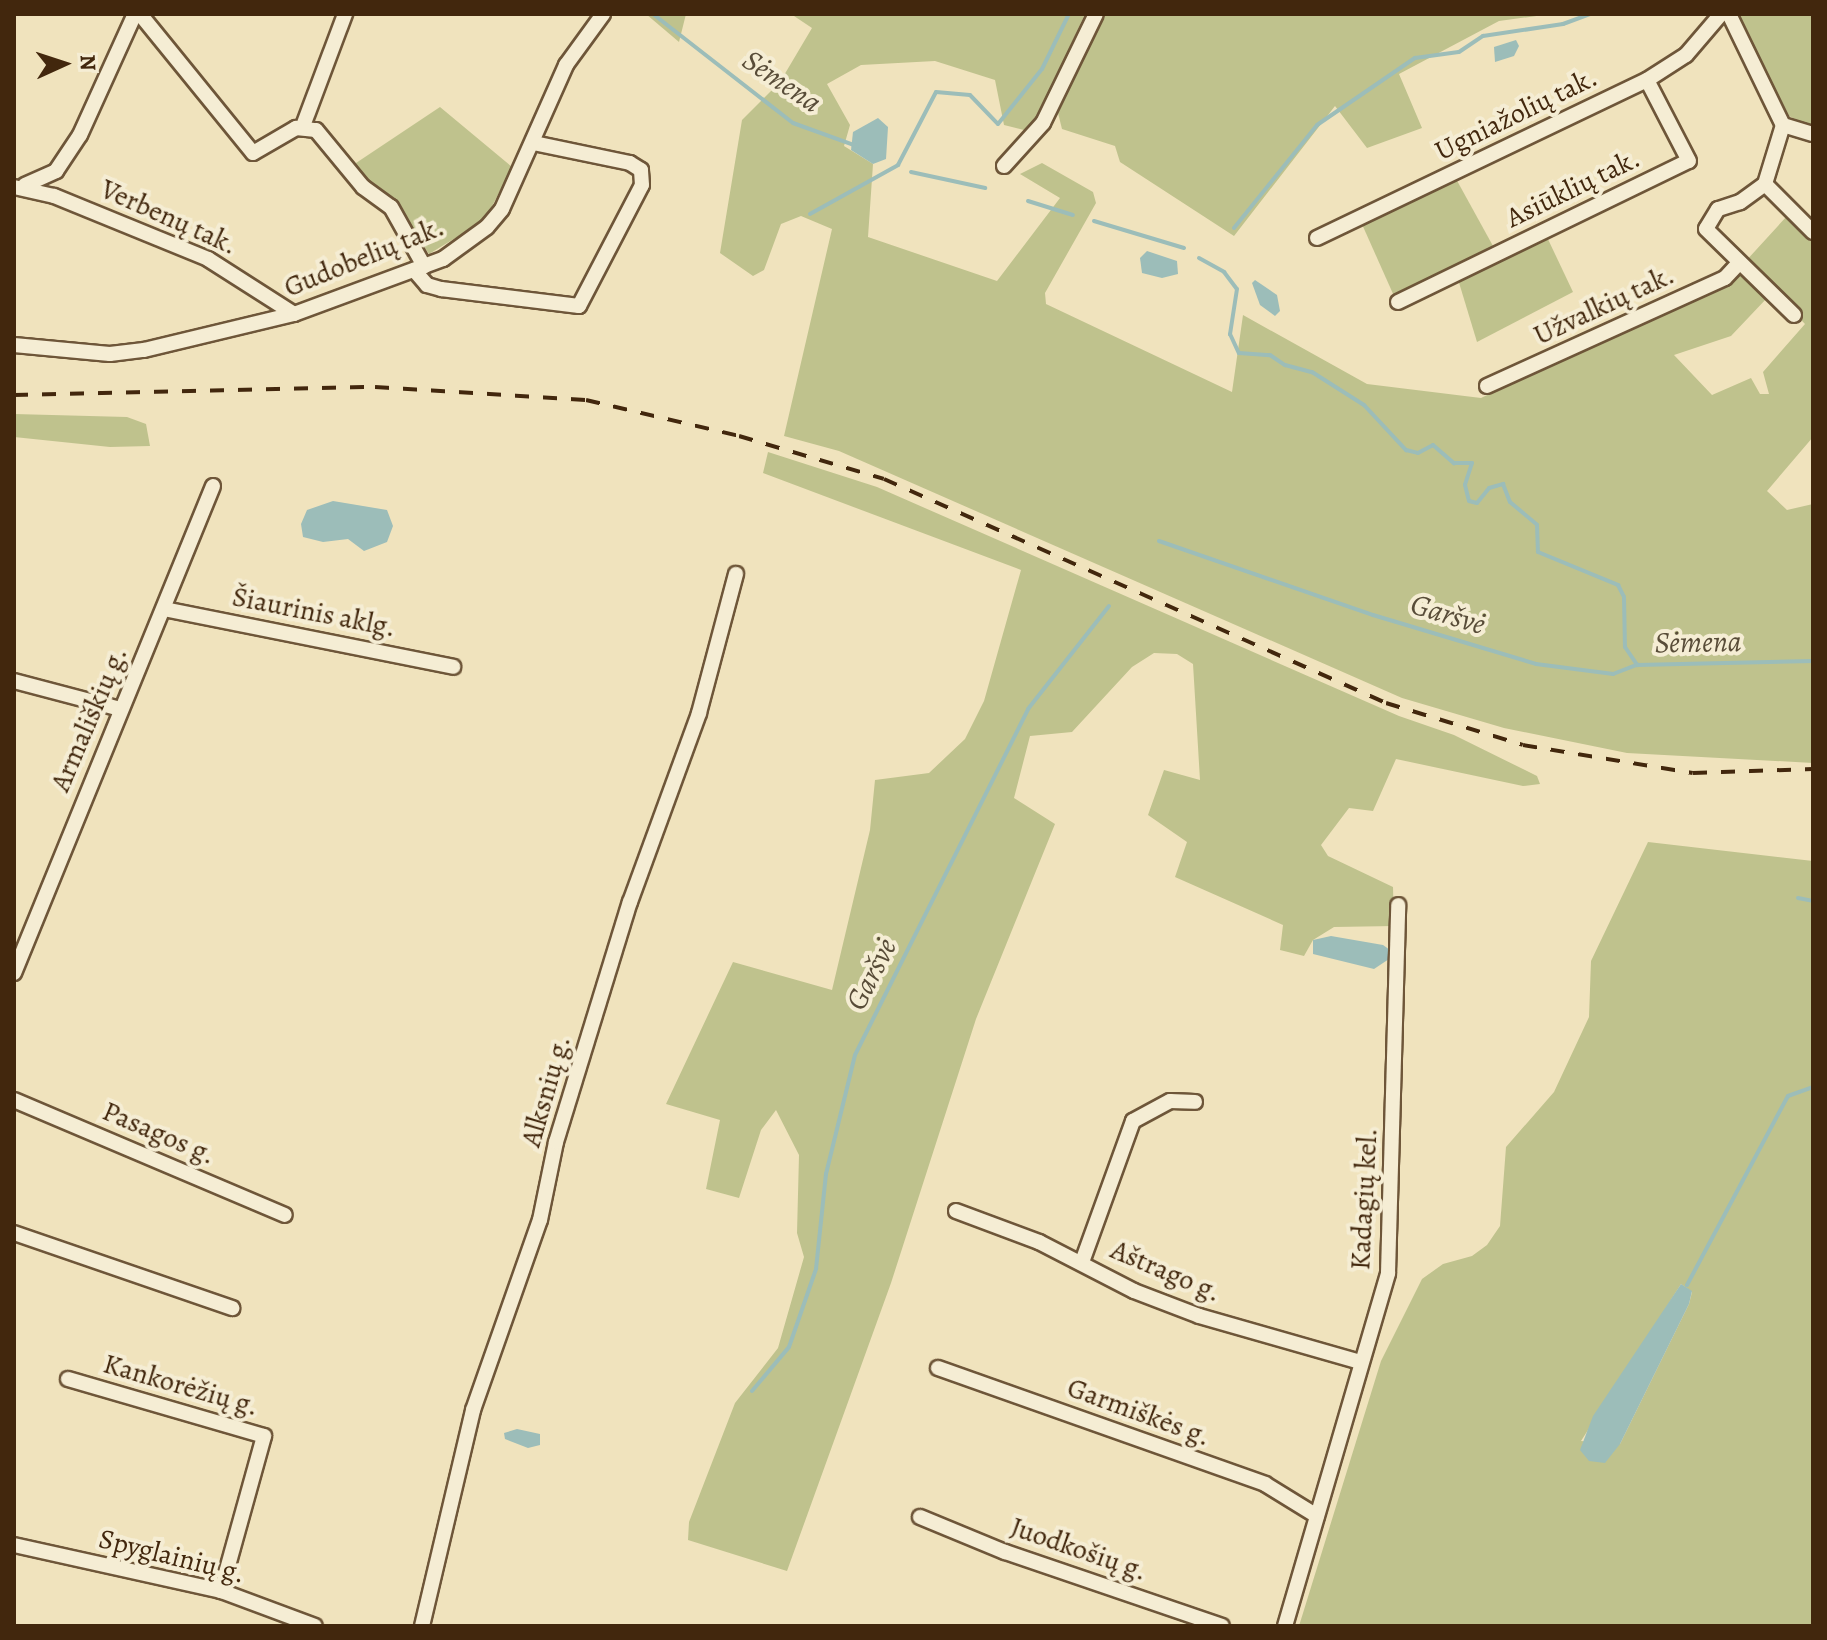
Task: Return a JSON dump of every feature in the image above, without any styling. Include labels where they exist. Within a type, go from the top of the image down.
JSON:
[{"type":"street","points":[[19,186],[56,171],[80,135],[138,14],[253,153],[303,126],[345,14]]},
{"type":"street","name":"Gudobelių tak.","points":[[14,345],[110,354],[294,314],[419,268],[463,247],[487,227],[507,199],[566,65],[603,14]]},
{"type":"street","points":[[1004,166],[1043,123],[1096,14]]},
{"type":"street","name":"Ugniažolių tak.","points":[[1317,238],[1647,80],[1686,55],[1721,14]]},
{"type":"street","points":[[1729,14],[1783,125],[1765,184],[1708,218],[1706,229],[1738,264],[1794,315]]},
{"type":"street","name":"Asiūklių tak.","points":[[1398,302],[1689,161],[1647,80]]},
{"type":"street","points":[[1783,125],[1813,134]]},
{"type":"street","points":[[303,126],[316,130],[363,187],[391,207],[427,285],[579,306],[642,185],[641,170],[630,163],[533,143]]},
{"type":"street","points":[[1765,184],[1813,232]]},
{"type":"street","name":"Verbenų tak.","points":[[19,186],[208,259],[294,314]]},
{"type":"street","name":"Užvalkių tak.","points":[[1487,386],[1725,278],[1738,264]]},
{"type":"street","name":"Armališkių g.","points":[[14,973],[213,486]]},
{"type":"street","name":"Alksnių g.","points":[[422,1626],[473,1410],[540,1220],[556,1142],[630,902],[699,713],[736,574]]},
{"type":"street","name":"Šiaurinis aklg.","points":[[164,609],[453,667]]},
{"type":"street","points":[[14,681],[120,709]]},
{"type":"street","name":"Kadagių kel.","points":[[1285,1626],[1389,1257],[1398,905]]},
{"type":"street","name":"Pasagos g.","points":[[14,1100],[285,1215]]},
{"type":"street","points":[[1082,1262],[1133,1121],[1170,1101],[1195,1102]]},
{"type":"street","name":"Aštrago g.","points":[[956,1211],[1082,1262],[1134,1291],[1199,1316],[1361,1362]]},
{"type":"street","points":[[14,1233],[232,1308]]},
{"type":"street","name":"Garmiškės g.","points":[[938,1368],[1265,1484],[1317,1516]]},
{"type":"street","name":"Kankorėžių g.","points":[[68,1379],[264,1436],[221,1591]]},
{"type":"street","name":"Juodkošių g.","points":[[920,1517],[1005,1552],[1222,1626]]},
{"type":"street","name":"Spyglainių g.","points":[[14,1545],[221,1591],[315,1626]]},
{"type":"green space","points":[[646,14],[686,14],[679,42]]},
{"type":"green space","points":[[791,14],[1085,14],[1036,119],[1024,130],[1004,125],[995,80],[935,61],[861,65],[827,84],[850,125],[844,146],[873,164],[868,237],[997,281],[1060,198],[1020,174],[1042,163],[1093,192],[1096,203],[1045,293],[1046,304],[1232,392],[1243,315],[1367,384],[1481,398],[1742,273],[1767,298],[1731,336],[1674,355],[1712,395],[1751,378],[1760,394],[1769,394],[1763,372],[1805,324],[1745,262],[1787,216],[1813,241],[1813,437],[1767,491],[1787,510],[1813,504],[1813,763],[1627,753],[1504,728],[1402,698],[839,451],[784,436],[832,229],[801,216],[781,224],[764,270],[753,276],[720,253],[742,120],[780,82],[812,28]]},
{"type":"green space","points":[[1105,14],[1551,14],[1499,21],[1399,74],[1422,128],[1367,148],[1335,106],[1234,236],[1120,162],[1115,146],[1062,129],[1058,113]]},
{"type":"green space","points":[[1736,14],[1813,14],[1813,129],[1789,116]]},
{"type":"green space","points":[[440,107],[512,167],[485,220],[429,254],[402,214],[353,165]]},
{"type":"green space","points":[[1455,177],[1493,246],[1394,296],[1361,222]]},
{"type":"green space","points":[[1546,235],[1573,292],[1477,342],[1457,276]]},
{"type":"green space","points":[[14,414],[127,417],[146,424],[150,446],[110,447],[14,437]]},
{"type":"green space","points":[[768,452],[877,487],[1399,716],[1454,735],[1537,776],[1540,784],[1523,786],[1396,759],[1373,811],[1349,808],[1321,845],[1328,856],[1393,887],[1394,926],[1334,927],[1313,940],[1304,956],[1280,950],[1283,925],[1175,877],[1187,842],[1148,815],[1164,770],[1200,780],[1193,664],[1177,654],[1154,653],[1132,667],[1072,732],[1030,736],[1014,798],[1055,824],[976,1019],[891,1283],[787,1571],[688,1540],[689,1522],[735,1403],[778,1348],[804,1257],[797,1233],[799,1155],[776,1110],[761,1130],[739,1198],[706,1189],[720,1120],[666,1104],[733,962],[832,990],[870,830],[875,780],[929,773],[965,739],[984,701],[1021,570],[763,473]]},
{"type":"green space","points":[[1648,842],[1813,861],[1813,1626],[1299,1626],[1381,1361],[1422,1279],[1443,1264],[1472,1256],[1487,1245],[1500,1226],[1506,1147],[1554,1092],[1589,1017],[1591,961]],"holes":[[[1681,1284],[1692,1292],[1689,1304],[1620,1444],[1581,1441]]]},
{"type":"water","points":[[1516,40],[1519,46],[1514,56],[1495,62],[1494,47]]},
{"type":"water","points":[[878,118],[888,127],[886,159],[873,164],[851,150],[853,132]]},
{"type":"water","points":[[1147,251],[1177,261],[1178,274],[1162,278],[1142,273],[1140,258]]},
{"type":"water","points":[[1255,280],[1277,295],[1280,311],[1275,316],[1260,305],[1252,283]]},
{"type":"water","points":[[333,501],[387,510],[393,526],[387,542],[364,551],[348,539],[323,542],[303,537],[301,524],[307,510]]},
{"type":"water","points":[[1331,936],[1383,945],[1390,950],[1389,959],[1374,969],[1313,954],[1313,940]]},
{"type":"water","points":[[1681,1284],[1692,1291],[1689,1304],[1620,1444],[1605,1463],[1589,1461],[1580,1450],[1593,1416]]},
{"type":"water","points":[[517,1429],[540,1434],[540,1445],[528,1448],[505,1439],[504,1433]]},
{"type":"waterway","name":"Sėmena","points":[[653,14],[793,123],[857,146]]},
{"type":"waterway","points":[[810,214],[898,165],[936,92],[970,95],[998,124],[1042,69],[1069,14]]},
{"type":"waterway","points":[[1234,228],[1317,125],[1415,58],[1459,52],[1483,36],[1563,24],[1591,14]]},
{"type":"waterway","name":"Sėmena","points":[[911,172],[985,188]]},
{"type":"waterway","name":"Sėmena","points":[[1028,201],[1073,215]]},
{"type":"waterway","name":"Sėmena","points":[[1094,221],[1184,248]]},
{"type":"waterway","name":"Sėmena","points":[[1199,258],[1224,272],[1237,289],[1230,334],[1239,353],[1270,355],[1285,365],[1312,372],[1364,405],[1406,450],[1418,453],[1433,445],[1454,463],[1472,463],[1465,485],[1469,501],[1477,503],[1489,488],[1503,484],[1510,502],[1537,525],[1538,552],[1618,585],[1624,597],[1625,647],[1637,665],[1813,661]]},
{"type":"waterway","name":"Garšvė","points":[[1159,541],[1373,615],[1536,664],[1613,674],[1637,665]]},
{"type":"waterway","name":"Garšvė","points":[[752,1391],[789,1347],[816,1269],[826,1174],[855,1055],[1028,709],[1109,606]]},
{"type":"waterway","points":[[1798,898],[1813,901]]},
{"type":"waterway","points":[[1687,1285],[1788,1096],[1813,1087]]},
{"type":"railway","points":[[14,395],[375,387],[586,400],[739,436],[884,479],[1386,703],[1523,745],[1693,773],[1813,769]]}]
